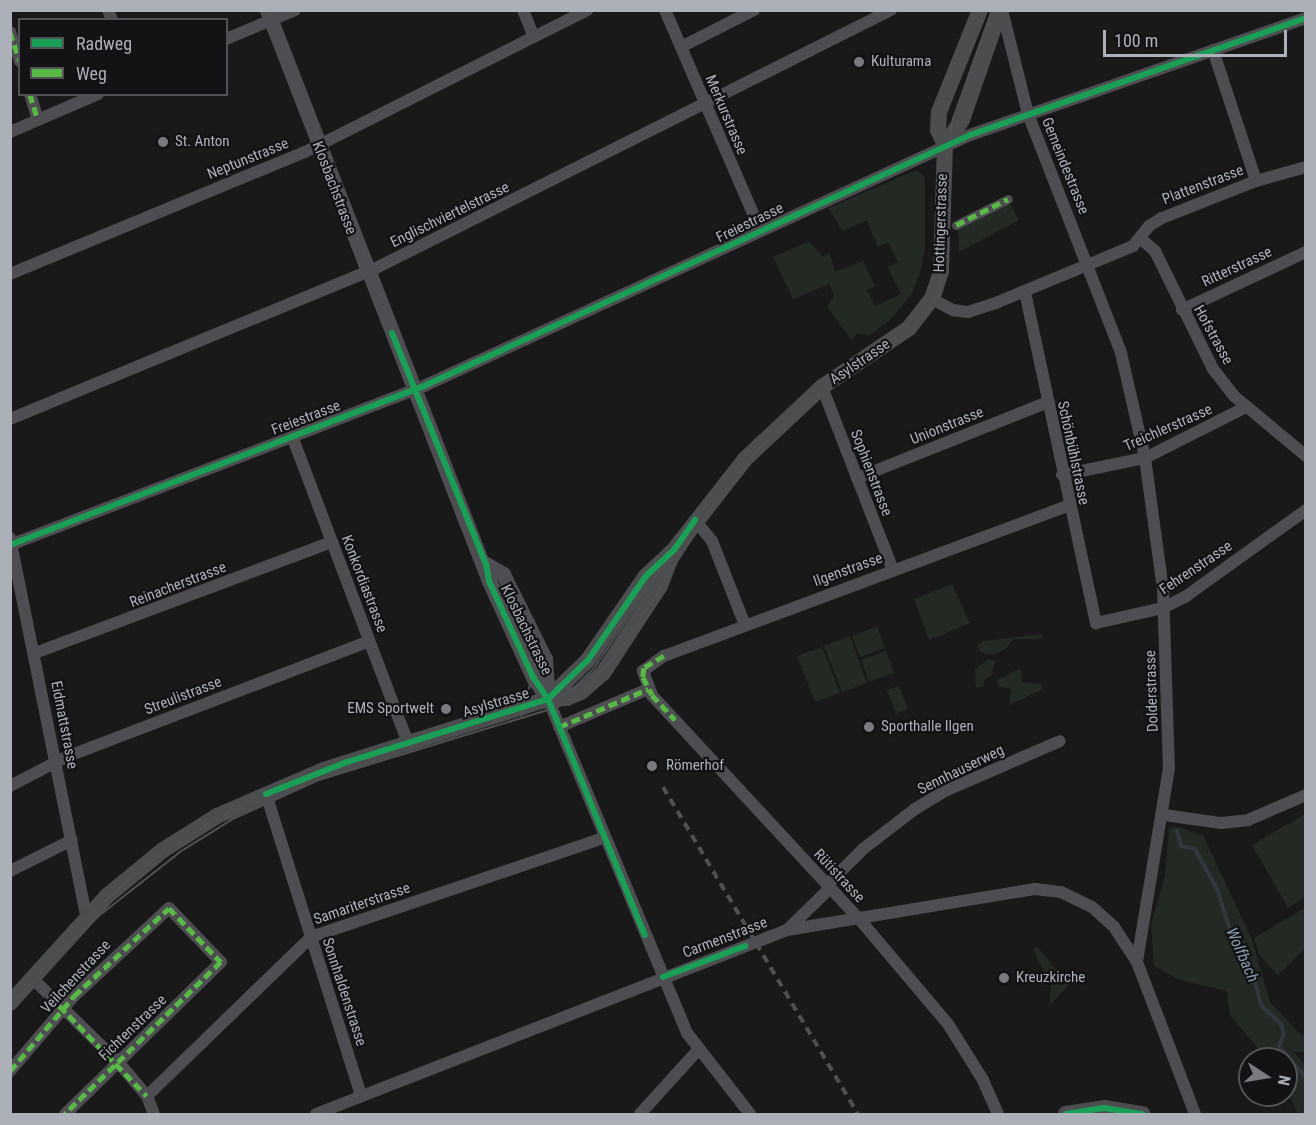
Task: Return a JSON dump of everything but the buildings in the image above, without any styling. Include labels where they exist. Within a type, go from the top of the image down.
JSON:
[{"type":"main road","name":"Hottingerstrasse","points":[[932,299],[941,271],[945,145],[938,130],[939,112],[980,10]]},
{"type":"main road","points":[[945,145],[962,120],[1001,10]]},
{"type":"main road","name":"Asylstrasse","points":[[10,1003],[107,896],[158,854],[228,813],[266,794],[408,743],[548,699],[588,660],[646,576],[674,550],[695,520],[745,459],[822,387],[909,328],[932,299]]},
{"type":"main road","points":[[1066,1114],[1104,1108],[1143,1114]]},
{"type":"street","points":[[228,38],[269,15],[295,10]]},
{"type":"street","points":[[523,10],[534,37]]},
{"type":"street","name":"Neptunstrasse","points":[[10,274],[318,146],[587,10]]},
{"type":"street","name":"Merkurstrasse","points":[[665,10],[760,230]]},
{"type":"street","points":[[681,47],[754,10]]},
{"type":"street","name":"Englischviertelstrasse","points":[[10,419],[367,271],[705,105],[891,10]]},
{"type":"street","name":"Gemeindestrasse","points":[[1001,10],[1028,114],[1088,262]]},
{"type":"street","name":"Klosbachstrasse","points":[[269,15],[367,271],[486,564],[489,581],[528,666],[548,699],[663,977],[698,1050],[750,1114]]},
{"type":"street","name":"Freiestrasse","points":[[11,543],[414,389],[697,263],[760,230],[945,145],[1305,18]]},
{"type":"street","points":[[10,32],[18,55]]},
{"type":"street","points":[[1213,51],[1256,181]]},
{"type":"street","points":[[31,96],[38,120]]},
{"type":"street","points":[[10,132],[93,96]]},
{"type":"street","name":"Plattenstrasse","points":[[1088,262],[1133,246],[1162,218],[1256,181],[1305,167]]},
{"type":"street","points":[[956,225],[1008,199]]},
{"type":"street","name":"Hofstrasse","points":[[1140,238],[1155,251],[1206,358],[1246,407],[1305,456]]},
{"type":"street","name":"Ritterstrasse","points":[[1182,310],[1305,252]]},
{"type":"street","points":[[932,299],[953,310],[968,312],[1025,292],[1088,262]]},
{"type":"street","name":"Dolderstrasse","points":[[1088,262],[1121,352],[1145,458],[1163,608],[1169,718],[1164,815],[1137,962]]},
{"type":"street","name":"Schönbühlstrasse","points":[[1025,292],[1093,620]]},
{"type":"street","name":"Sophienstrasse","points":[[822,387],[893,570]]},
{"type":"street","name":"Unionstrasse","points":[[857,478],[1048,402]]},
{"type":"street","name":"Treichlerstrasse","points":[[1062,475],[1145,458],[1246,407]]},
{"type":"street","name":"Konkordiastrasse","points":[[292,436],[408,743]]},
{"type":"street","name":"Ilgenstrasse","points":[[643,671],[664,656],[1069,505]]},
{"type":"street","name":"Fehrenstrasse","points":[[1093,620],[1100,624],[1163,608],[1185,597],[1305,510]]},
{"type":"street","points":[[695,520],[712,541],[745,625]]},
{"type":"street","name":"Reinacherstrasse","points":[[35,653],[332,542]]},
{"type":"street","name":"Eidmattstrasse","points":[[11,543],[87,919]]},
{"type":"street","name":"Streulistrasse","points":[[10,786],[56,761],[369,640]]},
{"type":"street","name":"Rütistrasse","points":[[643,671],[648,689],[860,920],[948,1024],[983,1080],[998,1114]]},
{"type":"street","points":[[559,728],[648,689]]},
{"type":"street","name":"Sennhauserweg","points":[[787,930],[863,849],[915,809],[945,790],[1060,741]]},
{"type":"street","name":"Sonnhaldenstrasse","points":[[266,794],[361,1096]]},
{"type":"street","points":[[1164,815],[1221,823],[1248,820],[1305,795]]},
{"type":"street","name":"Samariterstrasse","points":[[147,1096],[311,937],[604,838]]},
{"type":"street","points":[[10,871],[72,840]]},
{"type":"street","name":"Carmenstrasse","points":[[316,1114],[787,930],[860,920],[1012,891],[1061,892],[1078,898],[1104,916],[1137,962]]},
{"type":"street","name":"Veilchenstrasse","points":[[10,1071],[65,1009],[169,908],[217,966]]},
{"type":"street","points":[[1137,962],[1195,1114]]},
{"type":"street","name":"Fichtenstrasse","points":[[66,1114],[217,966]]},
{"type":"street","points":[[32,978],[119,1063],[147,1096],[154,1114]]},
{"type":"street","points":[[640,1114],[698,1050]]},
{"type":"shaded area","points":[[916,170],[925,177],[925,248],[920,274],[911,295],[890,320],[868,336],[858,333],[851,340],[827,306],[834,295],[829,284],[793,299],[773,257],[809,241],[822,256],[830,253],[835,272],[863,261],[875,286],[867,290],[875,306],[901,294],[887,267],[898,262],[888,242],[878,247],[867,220],[843,231],[828,208]]},
{"type":"shaded area","points":[[1009,202],[1019,220],[959,252],[958,227]]},
{"type":"shaded area","points":[[952,584],[970,623],[929,640],[914,599]]},
{"type":"shaded area","points":[[877,626],[885,648],[860,657],[852,636]]},
{"type":"shaded area","points":[[1043,634],[1041,639],[1013,639],[1007,648],[994,655],[980,652],[977,646],[983,641]]},
{"type":"shaded area","points":[[850,636],[867,683],[842,692],[824,646]]},
{"type":"shaded area","points":[[822,647],[840,693],[815,702],[797,656]]},
{"type":"shaded area","points":[[886,651],[894,673],[869,682],[861,660]]},
{"type":"shaded area","points":[[988,659],[995,661],[991,676],[984,680],[984,686],[976,688],[975,669]]},
{"type":"shaded area","points":[[1019,669],[1023,674],[1021,682],[1041,684],[1043,689],[1009,705],[1011,689],[999,687],[997,680]]},
{"type":"shaded area","points":[[899,686],[908,709],[896,714],[887,690]]},
{"type":"shaded area","points":[[1305,814],[1305,897],[1288,908],[1252,845]]},
{"type":"shaded area","points":[[1174,826],[1203,835],[1252,940],[1270,1002],[1301,1035],[1305,1035],[1305,1058],[1304,1052],[1298,1052],[1298,1047],[1257,1047],[1230,1015],[1227,991],[1180,980],[1154,966],[1151,924],[1165,876],[1169,829]]},
{"type":"shaded area","points":[[1305,908],[1305,949],[1278,975],[1259,955],[1254,938]]},
{"type":"shaded area","points":[[1037,947],[1069,985],[1049,1006],[1051,987],[1033,949]]},
{"type":"shaded area","points":[[1298,1057],[1305,1065],[1305,1114],[1298,1114],[1295,1107],[1298,1107]]},
{"type":"waterway","name":"Wolfbach","points":[[1177,831],[1181,846],[1195,849],[1217,889],[1236,949],[1252,971],[1261,1005],[1281,1024],[1284,1034],[1279,1046],[1306,1078]]},
{"type":"tram line","points":[[269,10],[469,520],[539,672],[539,695],[522,716]]},
{"type":"tram line","points":[[10,1009],[54,958],[95,919],[180,852],[233,819],[319,780],[558,707],[588,689],[627,640],[710,510],[758,450],[804,407],[910,331],[929,311],[939,289],[944,264],[945,170],[953,119],[992,10]]},
{"type":"tram line","points":[[312,142],[364,276]]},
{"type":"tram line","points":[[553,701],[574,688],[595,667],[693,521]]},
{"type":"tram line","points":[[506,715],[523,703],[530,686],[507,622]]},
{"type":"tram line","points":[[81,921],[168,847],[256,797]]},
{"type":"railway","points":[[663,787],[858,1114]]},
{"type":"marked path","points":[[10,32],[18,55]]},
{"type":"marked path","points":[[31,96],[38,120]]},
{"type":"marked path","points":[[956,225],[1008,199]]},
{"type":"marked path","points":[[664,656],[644,668],[643,677],[652,695],[675,720]]},
{"type":"marked path","points":[[559,727],[648,689]]},
{"type":"marked path","points":[[10,1071],[74,996],[169,908],[221,962],[65,1114]]},
{"type":"marked path","points":[[50,996],[147,1096]]},
{"type":"cycle path","points":[[10,545],[426,385],[970,135],[1306,18]]},
{"type":"cycle path","points":[[392,333],[486,564],[489,581],[533,677],[548,699],[645,935]]},
{"type":"cycle path","points":[[266,794],[347,762],[548,699],[588,660],[646,576],[674,550],[695,520]]},
{"type":"cycle path","points":[[663,977],[745,946]]},
{"type":"cycle path","points":[[1066,1114],[1104,1108],[1143,1114]]},
{"type":"place","name":"Kulturama","points":[[859,62]]},
{"type":"place","name":"St. Anton","points":[[163,142]]},
{"type":"place","name":"EMS Sportwelt","points":[[446,709]]},
{"type":"place","name":"Sporthalle Ilgen","points":[[869,727]]},
{"type":"place","name":"Römerhof","points":[[652,766]]},
{"type":"place","name":"Kreuzkirche","points":[[1004,978]]}]
